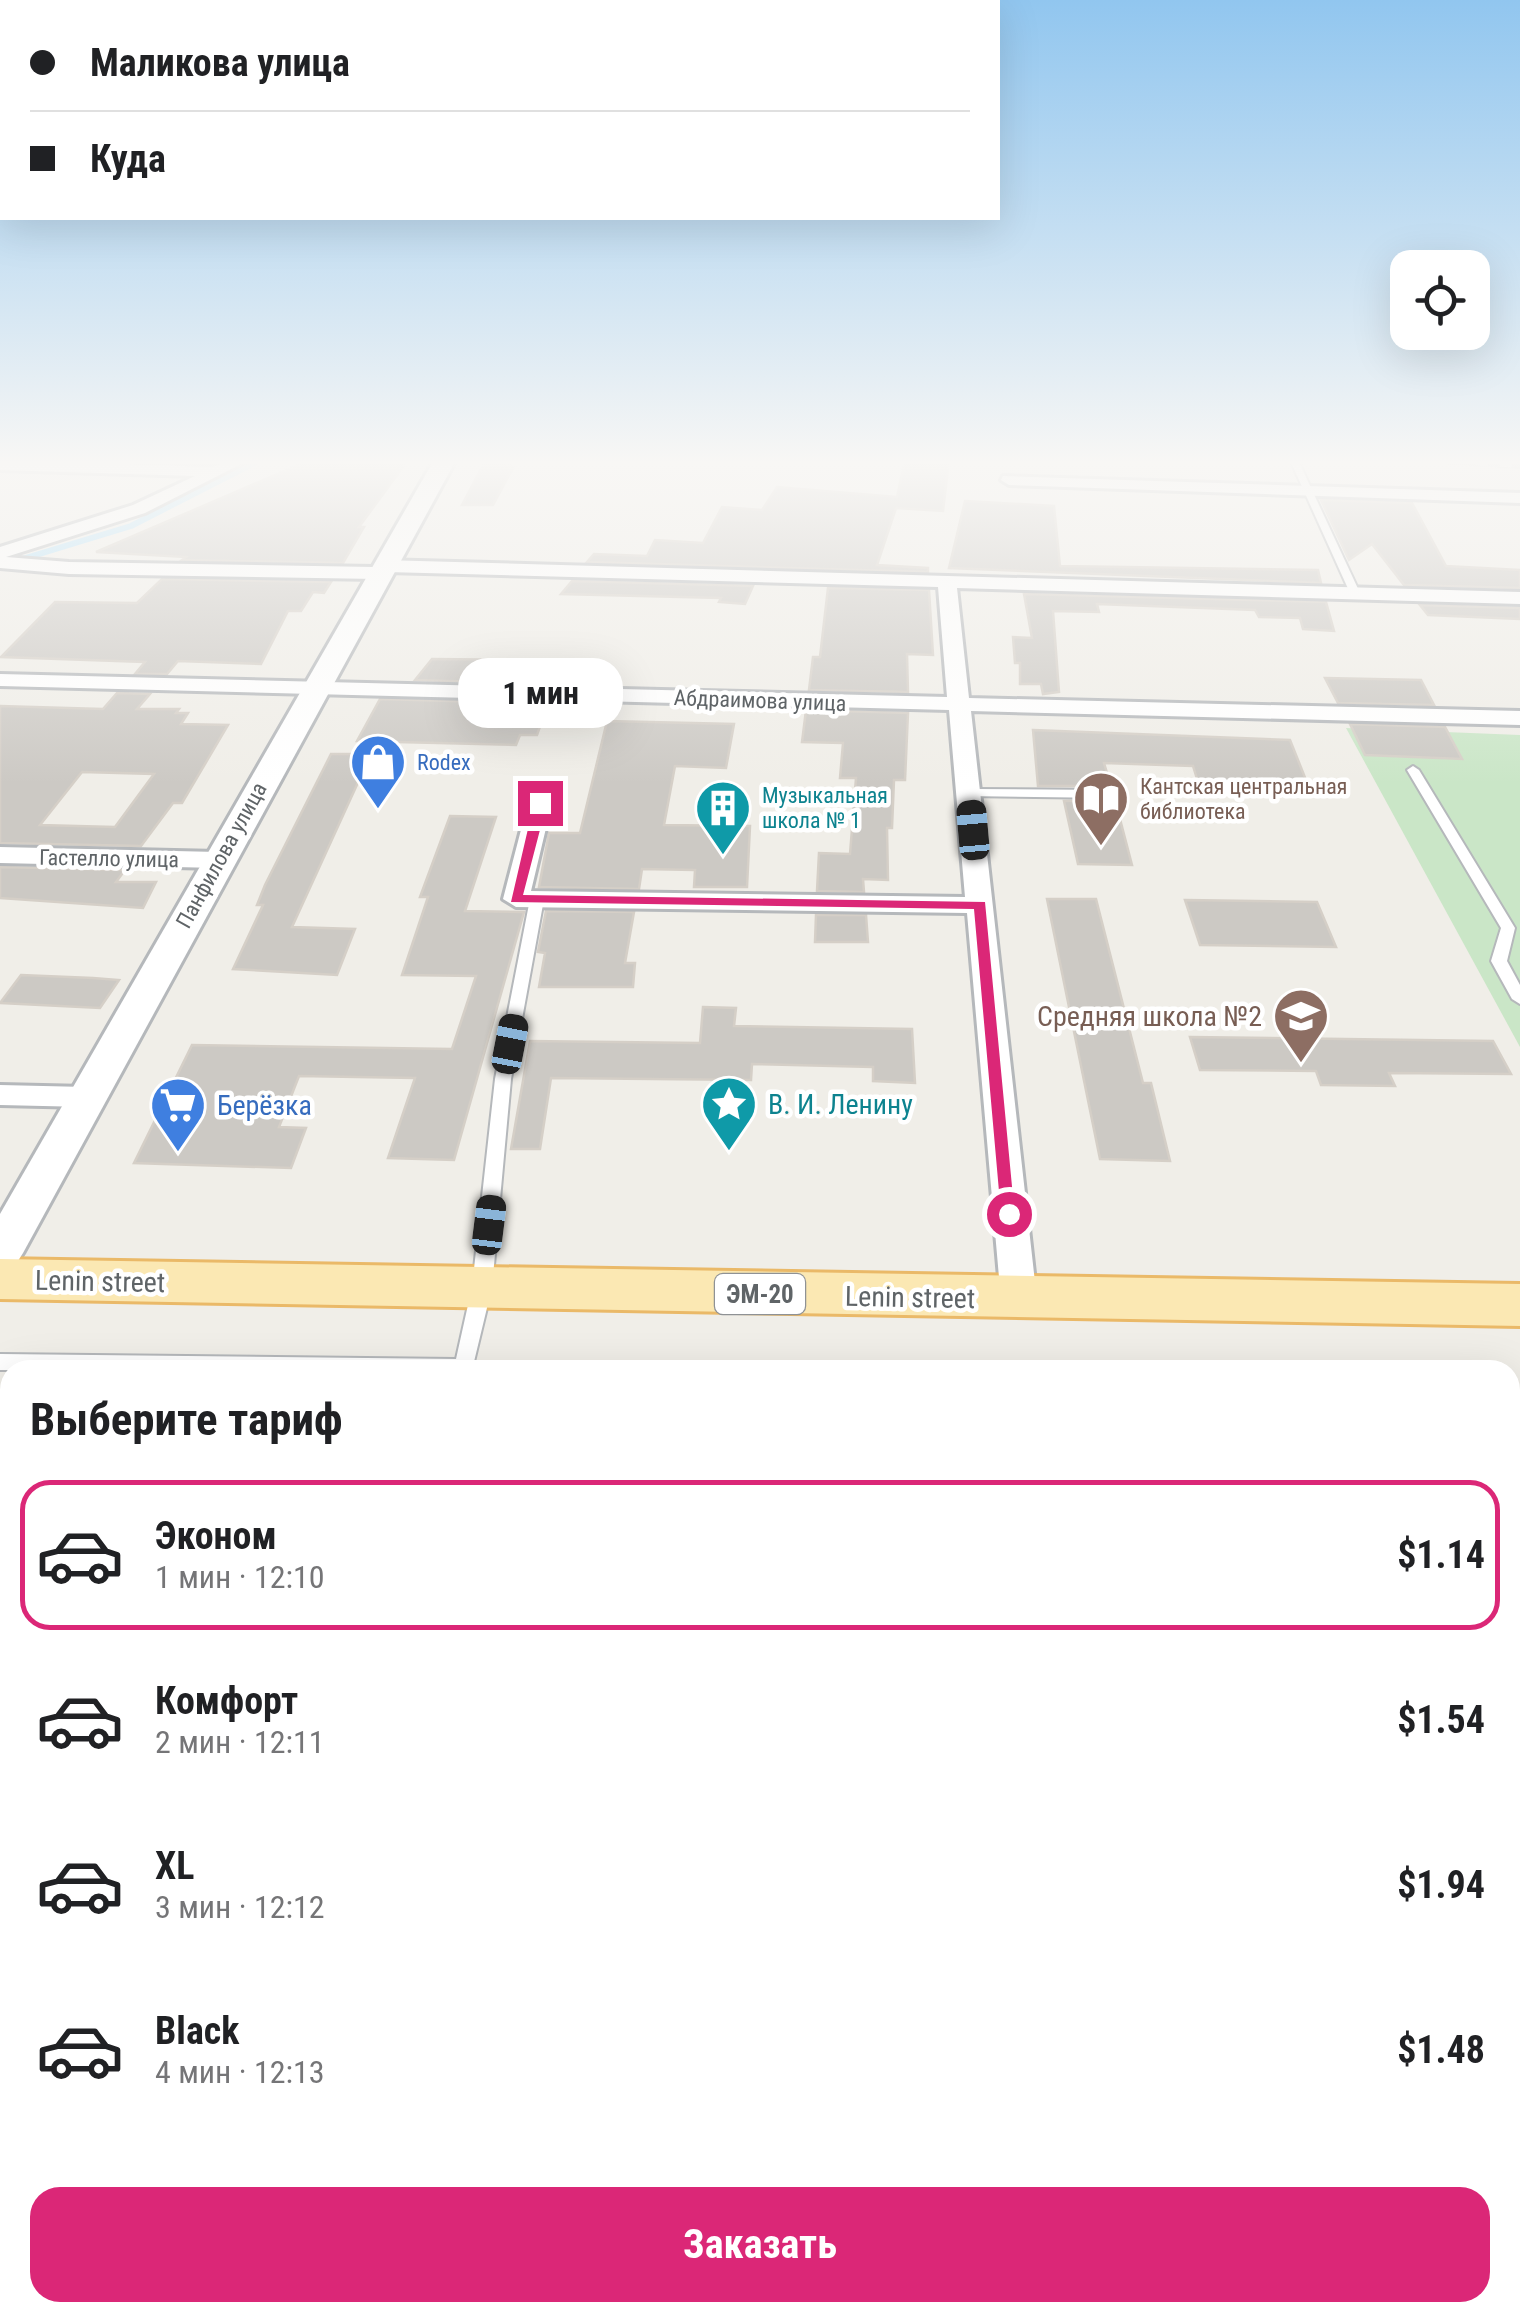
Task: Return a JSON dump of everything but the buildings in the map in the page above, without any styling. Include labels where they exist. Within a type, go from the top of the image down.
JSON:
[{"type":"main road","name":"Lenin street","points":[[0,1279],[1019,1300],[1520,1305]]},
{"type":"street","points":[[279,568],[1520,598]]},
{"type":"street","name":"Панфилова улица","points":[[0,1253],[380,570]]},
{"type":"street","points":[[947,584],[1019,1300]]},
{"type":"street","name":"Абдраимова улица","points":[[0,680],[1520,718]]},
{"type":"street","points":[[540,803],[516,899],[980,905]]},
{"type":"street","name":"Гастелло улица","points":[[0,855],[218,860]]},
{"type":"street","points":[[0,1094],[86,1097]]},
{"type":"lane","points":[[1344,568],[1355,593]]},
{"type":"lane","points":[[1413,770],[1508,928],[1498,961],[1520,999]]},
{"type":"lane","points":[[970,793],[1110,794]]},
{"type":"lane","points":[[466,1360],[482,1287],[503,1080],[537,900]]},
{"type":"green space","points":[[1346,728],[1520,735],[1520,1047]]},
{"type":"place","name":"Rodex","points":[[378,811]]},
{"type":"place","name":"Кантская центральная библиотека","points":[[1101,848]]},
{"type":"place","name":"Музыкальная школа № 1","points":[[723,857]]},
{"type":"place","name":"Средняя школа №2","points":[[1301,1065]]},
{"type":"place","name":"В. И. Ленину","points":[[729,1153]]},
{"type":"place","name":"Берёзка","points":[[178,1154]]},
{"type":"route","points":[[540,803],[516,899],[980,905],[1009,1214]]}]
